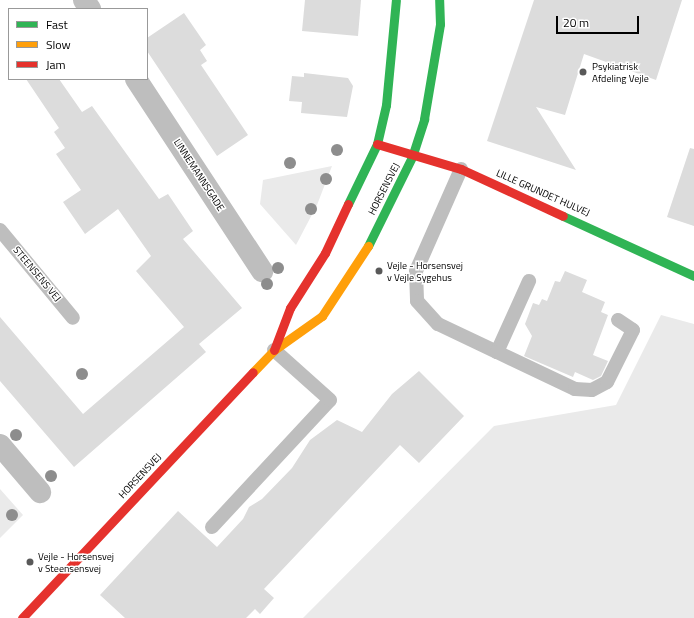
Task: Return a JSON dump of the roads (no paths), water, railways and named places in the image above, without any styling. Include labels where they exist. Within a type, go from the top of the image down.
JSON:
[{"type":"main road","name":"HORSENSVEJ","points":[[274,350],[290,308],[325,253],[377,144],[386,104],[396,0]]},
{"type":"main road","name":"HORSENSVEJ","points":[[22,618],[274,350],[322,316],[358,266],[412,157],[424,119],[440,24],[439,0]]},
{"type":"main road","points":[[440,24],[448,0]]},
{"type":"main road","name":"LILLE GRUNDET HULVEJ","points":[[377,144],[412,157],[461,169],[694,276]]},
{"type":"street","name":"LINNEMANNSGADE","points":[[137,80],[262,271]]},
{"type":"street","points":[[0,445],[40,492]]},
{"type":"lane","points":[[461,169],[416,271],[417,301],[438,324],[575,389],[592,390],[607,382],[633,330],[618,320]]},
{"type":"lane","name":"STEENSENS VEJ","points":[[0,230],[73,318]]},
{"type":"lane","points":[[497,352],[529,281]]},
{"type":"lane","points":[[212,527],[330,400],[274,350]]},
{"type":"place","name":"Psykiatrisk Afdeling Vejle","points":[[583,72]]},
{"type":"place","name":"Vejle - Horsensvej v Vejle Sygehus","points":[[379,271]]},
{"type":"place","name":"Vejle - Horsensvej v Steensensvej","points":[[30,562]]}]
